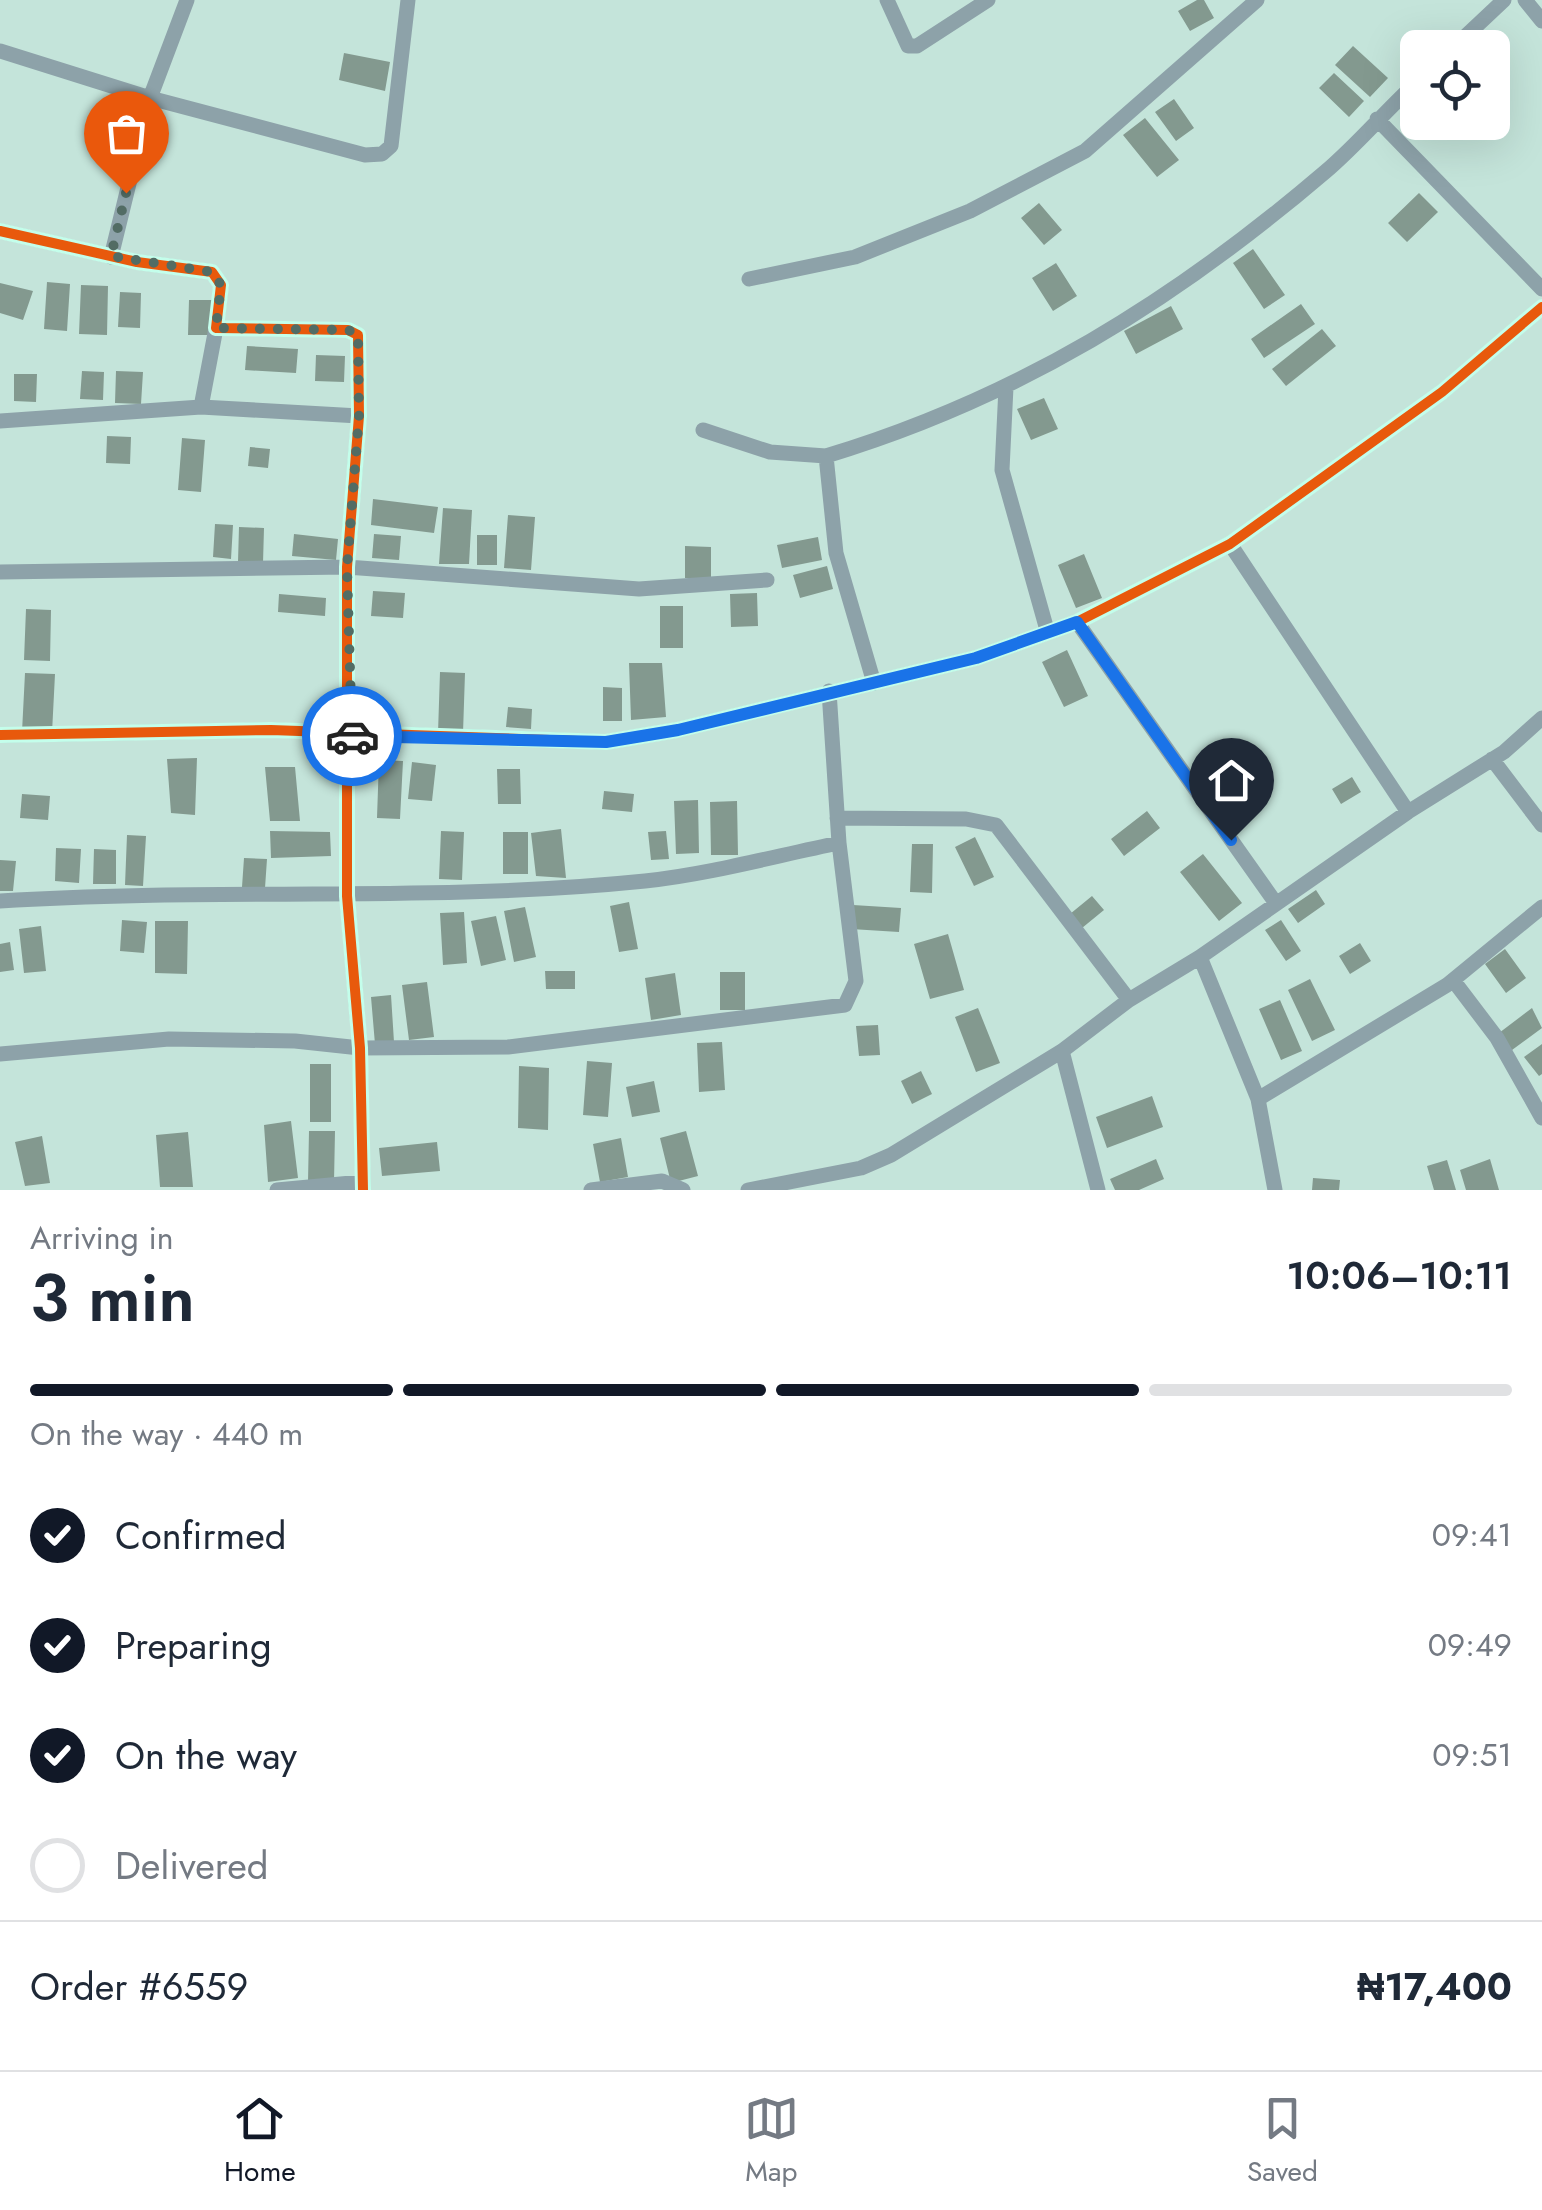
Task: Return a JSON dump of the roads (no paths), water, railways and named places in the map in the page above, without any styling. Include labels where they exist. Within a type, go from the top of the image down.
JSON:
[{"type":"street","points":[[111,256],[150,98],[186,0]]},
{"type":"street","points":[[0,52],[150,98],[365,155],[382,154],[392,146],[408,0]]},
{"type":"street","points":[[887,0],[908,46],[917,46],[988,0]]},
{"type":"street","points":[[748,279],[855,257],[970,212],[1085,151],[1258,0]]},
{"type":"street","points":[[1472,30],[1504,0]]},
{"type":"street","points":[[1525,0],[1542,21]]},
{"type":"street","points":[[704,430],[770,452],[826,456],[1006,387],[1088,345],[1204,272],[1330,169],[1400,97]]},
{"type":"street","points":[[1376,119],[1542,289]]},
{"type":"street","points":[[0,231],[111,256],[212,272],[221,285],[201,408]]},
{"type":"street","points":[[0,734],[271,730],[349,736],[606,742],[678,730],[976,658],[1077,622],[1230,544],[1442,392],[1542,307]]},
{"type":"street","points":[[216,328],[348,330],[358,335],[359,416],[347,568],[348,896],[360,1048],[362,1186],[277,1190]]},
{"type":"street","points":[[1006,387],[1002,470],[1047,630]]},
{"type":"street","points":[[0,421],[201,408],[359,416]]},
{"type":"street","points":[[826,456],[836,553],[874,683]]},
{"type":"street","points":[[1230,544],[1408,812]]},
{"type":"street","points":[[0,572],[347,568],[639,589],[767,580]]},
{"type":"street","points":[[1077,622],[1275,902]]},
{"type":"street","points":[[0,1054],[168,1039],[295,1041],[360,1048],[508,1047],[844,1004],[856,981],[839,843],[829,691]]},
{"type":"street","points":[[748,1190],[861,1168],[891,1154],[1062,1051],[1128,1000],[1200,958],[1275,902],[1492,759],[1542,718]]},
{"type":"street","points":[[1492,759],[1542,825]]},
{"type":"street","points":[[837,818],[966,819],[996,825],[1128,1000]]},
{"type":"street","points":[[0,901],[141,892],[348,896],[492,892],[644,881],[839,843]]},
{"type":"street","points":[[1258,1098],[1453,980],[1542,907]]},
{"type":"street","points":[[1200,958],[1258,1098],[1275,1190]]},
{"type":"street","points":[[1453,980],[1497,1038],[1542,1118]]},
{"type":"street","points":[[1062,1051],[1098,1190]]},
{"type":"street","points":[[591,1190],[662,1181],[683,1190]]}]
